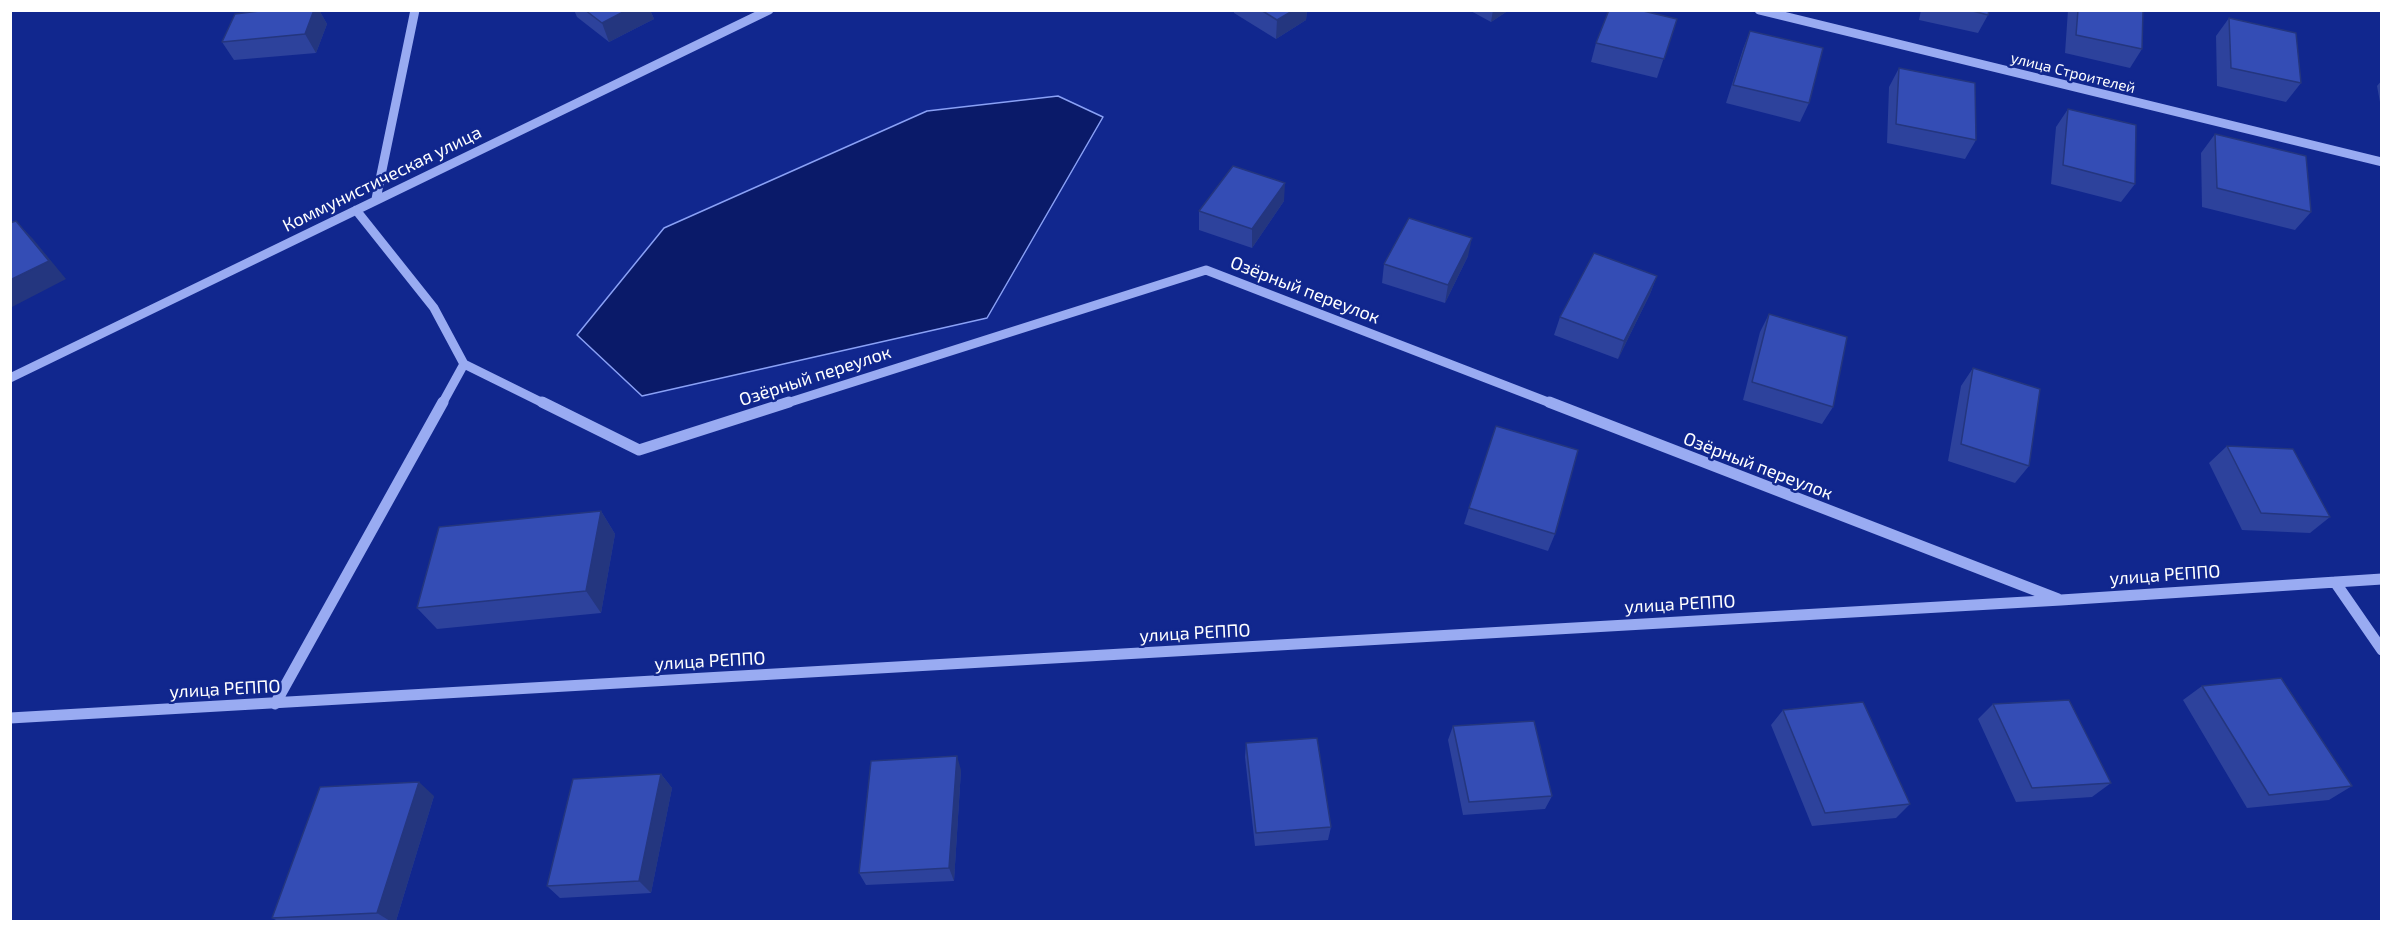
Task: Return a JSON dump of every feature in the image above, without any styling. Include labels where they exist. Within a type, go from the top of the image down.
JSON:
[{"type":"street","points":[[376,199],[415,10]]},
{"type":"street","name":"Коммунистическая улица","points":[[10,378],[769,10]]},
{"type":"street","name":"улица Строителей","points":[[1759,10],[2382,162]]},
{"type":"street","points":[[275,704],[464,364],[434,308],[356,210]]},
{"type":"street","name":"Озёрный переулок","points":[[464,364],[639,450],[1206,270],[2061,600]]},
{"type":"street","name":"улица РЕППО","points":[[10,718],[2061,600],[2382,579]]},
{"type":"street","points":[[2336,582],[2382,650]]},
{"type":"shaded area","points":[[1058,96],[1103,117],[987,318],[642,396],[577,335],[664,228],[927,111]]},
{"type":"building","points":[[268,10],[314,10],[305,34],[222,42],[235,14]]},
{"type":"building","points":[[585,10],[627,10],[602,23]]},
{"type":"building","points":[[1261,10],[1294,10],[1277,20]]},
{"type":"building","points":[[1609,10],[1639,10],[1677,19],[1664,59],[1596,43]]},
{"type":"building","points":[[1969,10],[1989,10],[1988,15]]},
{"type":"building","points":[[2078,10],[2143,10],[2142,49],[2076,35]]},
{"type":"building","points":[[2229,18],[2296,33],[2301,83],[2231,68]]},
{"type":"building","points":[[1750,31],[1823,48],[1809,103],[1733,85]]},
{"type":"building","points":[[1899,68],[1975,83],[1976,140],[1896,124]]},
{"type":"building","points":[[2068,109],[2136,125],[2135,184],[2063,165]]},
{"type":"building","points":[[2215,134],[2306,156],[2311,212],[2217,188]]},
{"type":"building","points":[[1233,166],[1285,183],[1252,229],[1199,211]]},
{"type":"building","points":[[1409,218],[1472,238],[1448,285],[1384,264]]},
{"type":"building","points":[[16,221],[49,261],[10,280],[10,223]]},
{"type":"building","points":[[1594,253],[1657,276],[1624,341],[1560,317]]},
{"type":"building","points":[[1769,314],[1847,337],[1833,407],[1752,382]]},
{"type":"building","points":[[1973,368],[2040,389],[2029,466],[1961,444]]},
{"type":"building","points":[[1496,426],[1578,450],[1555,534],[1469,508]]},
{"type":"building","points":[[2227,446],[2293,449],[2330,517],[2261,513]]},
{"type":"building","points":[[601,511],[586,591],[417,608],[439,527]]},
{"type":"building","points":[[2281,678],[2352,786],[2269,795],[2202,686]]},
{"type":"building","points":[[2069,700],[2111,783],[2032,788],[1993,704]]},
{"type":"building","points":[[1863,702],[1910,804],[1825,813],[1783,710]]},
{"type":"building","points":[[1534,721],[1552,796],[1469,802],[1453,726]]},
{"type":"building","points":[[1317,738],[1331,827],[1256,833],[1246,743]]},
{"type":"building","points":[[957,756],[949,868],[859,873],[871,761]]},
{"type":"building","points":[[661,774],[639,881],[547,886],[573,779]]},
{"type":"building","points":[[419,782],[377,913],[272,918],[320,787]]}]
